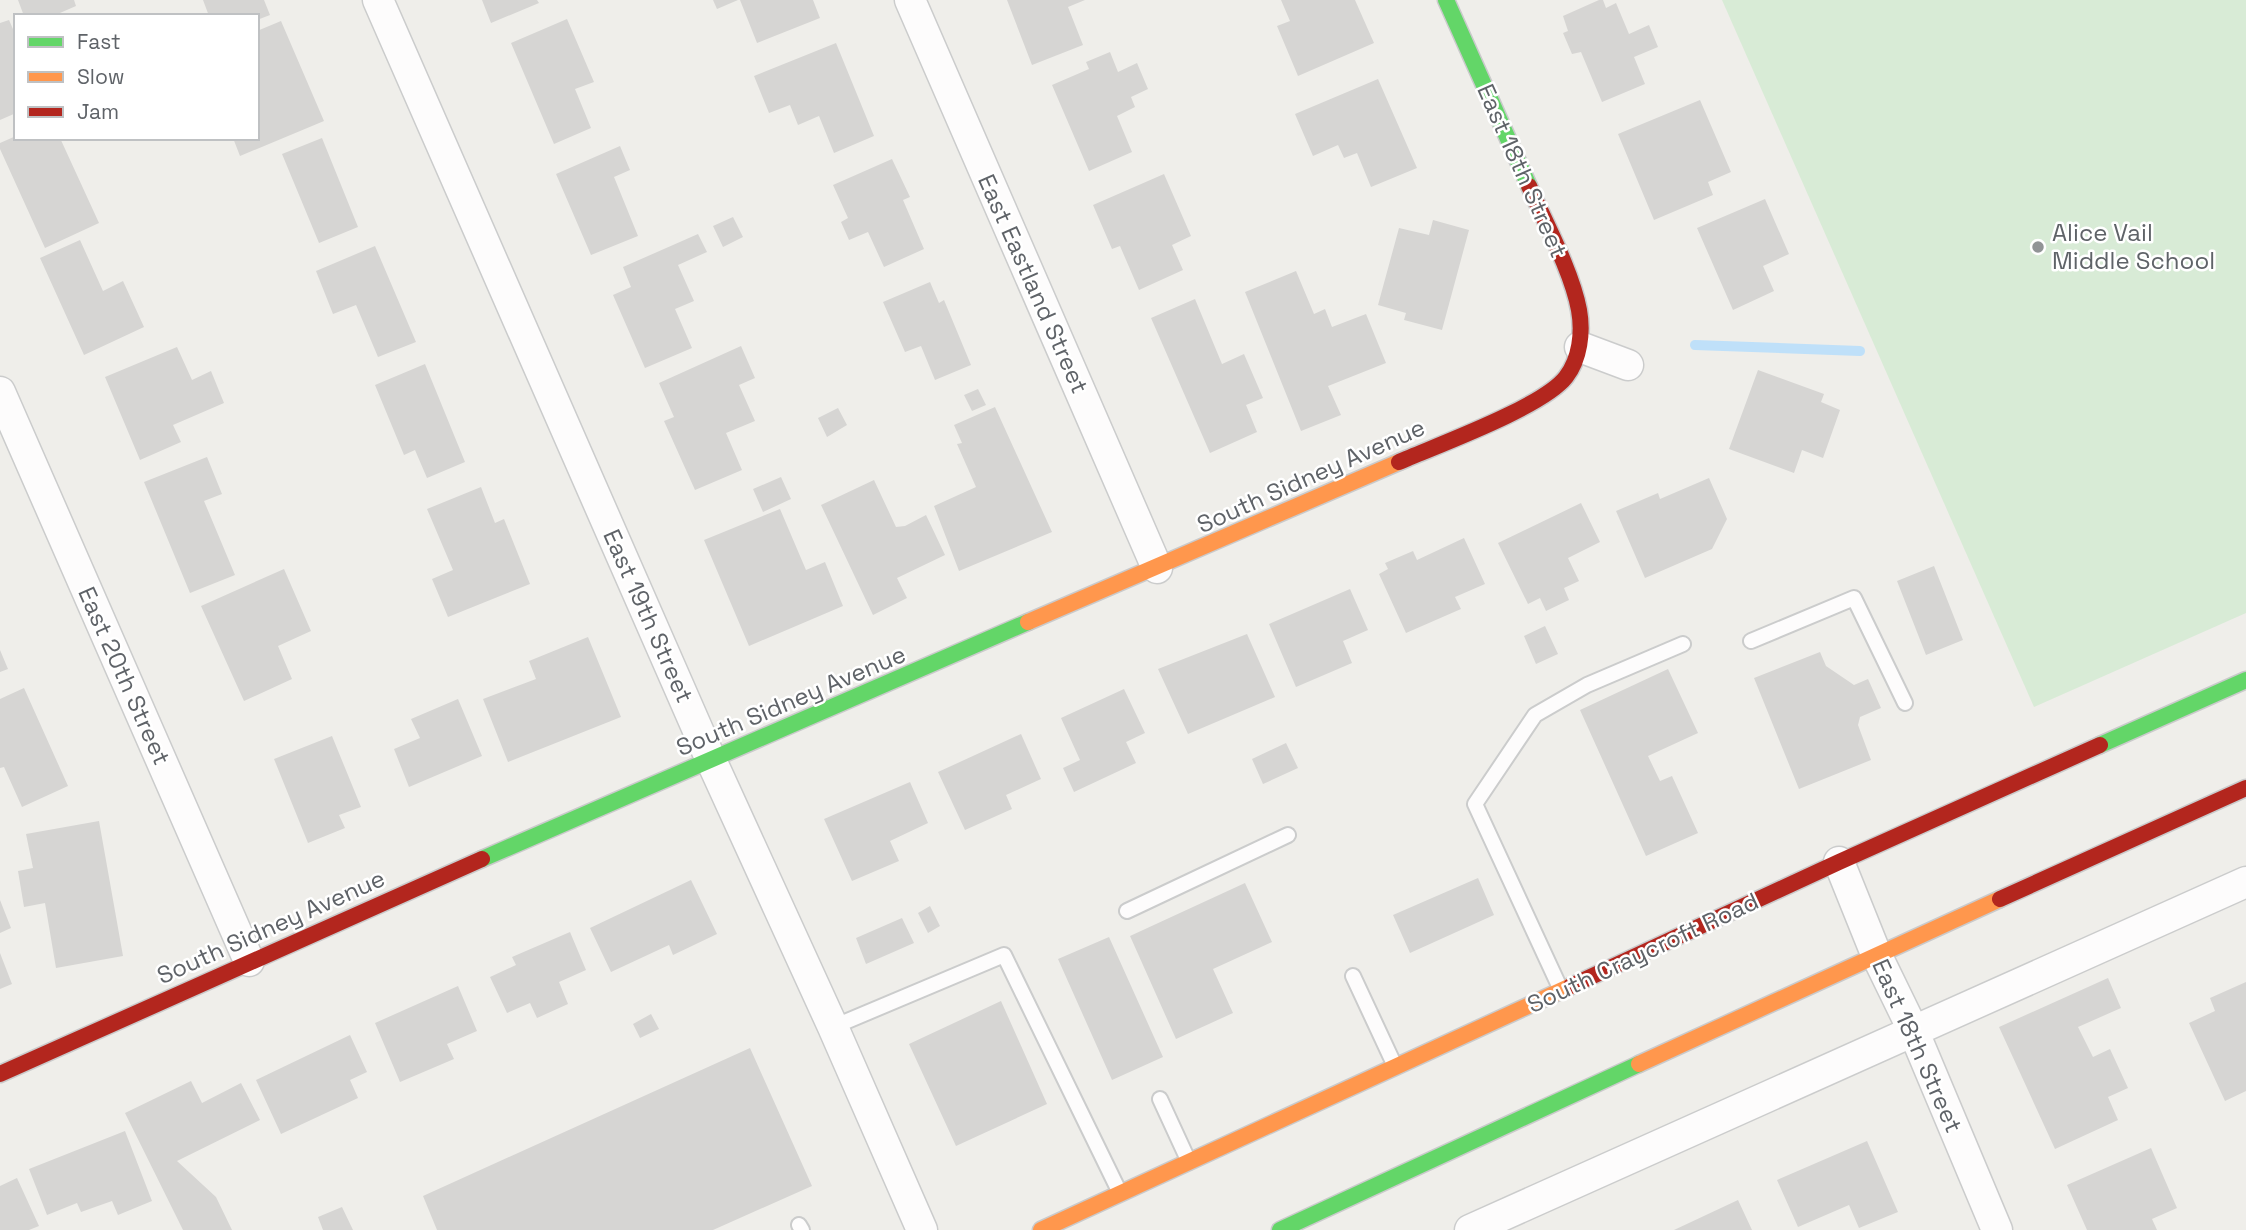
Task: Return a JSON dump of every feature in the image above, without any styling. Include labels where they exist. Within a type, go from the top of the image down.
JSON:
[{"type":"main road","name":"East 18th Street","points":[[1446,0],[1572,285],[1580,312],[1580,347]]},
{"type":"main road","name":"South Sidney Avenue","points":[[0,1074],[249,961],[1510,413],[1545,394],[1566,377],[1580,347]]},
{"type":"main road","name":"South Craycroft Road","points":[[1041,1230],[1839,862],[2246,680]]},
{"type":"main road","points":[[1280,1230],[1876,954],[2246,788]]},
{"type":"street","name":"East 19th Street","points":[[378,0],[711,760],[922,1230]]},
{"type":"street","name":"East Eastland Street","points":[[910,0],[1157,568]]},
{"type":"street","points":[[1580,347],[1628,365]]},
{"type":"street","name":"East 20th Street","points":[[0,392],[249,961]]},
{"type":"street","name":"East 18th Street","points":[[1839,862],[1876,954],[1913,1030],[1997,1230]]},
{"type":"street","points":[[1470,1230],[2246,882]]},
{"type":"lane","points":[[1751,641],[1854,598],[1905,703]]},
{"type":"lane","points":[[1562,991],[1475,804],[1535,715],[1587,685],[1683,644]]},
{"type":"lane","points":[[1127,911],[1289,835]]},
{"type":"lane","points":[[833,1027],[1004,956],[1120,1194]]},
{"type":"lane","points":[[1353,976],[1396,1067]]},
{"type":"lane","points":[[1160,1099],[1189,1163]]},
{"type":"green space","name":"Alice Vail Middle School","points":[[1722,0],[2246,0],[2246,613],[2034,707]]},
{"type":"building","points":[[18,0],[74,0],[76,6],[58,14],[23,14]]},
{"type":"building","points":[[203,0],[264,0],[270,15],[259,19],[259,14],[208,14]]},
{"type":"building","points":[[482,0],[537,0],[539,3],[491,23]]},
{"type":"building","points":[[713,0],[738,0],[717,9]]},
{"type":"building","points":[[740,0],[813,0],[820,18],[757,43]]},
{"type":"building","points":[[1007,0],[1085,0],[1068,7],[1083,45],[1032,65]]},
{"type":"building","points":[[1281,0],[1355,0],[1374,43],[1298,76],[1277,26],[1290,21]]},
{"type":"building","points":[[1603,0],[1606,8],[1616,3],[1629,34],[1649,25],[1658,47],[1634,57],[1645,84],[1602,102],[1581,52],[1572,54],[1563,33],[1568,31],[1563,16]]},
{"type":"building","points":[[567,19],[594,82],[575,89],[591,128],[554,144],[511,43]]},
{"type":"building","points":[[9,20],[14,31],[14,114],[0,120],[0,23]]},
{"type":"building","points":[[281,21],[324,121],[240,156],[234,140],[259,140],[259,30]]},
{"type":"building","points":[[836,43],[874,136],[834,153],[819,116],[798,125],[790,105],[769,113],[754,76]]},
{"type":"building","points":[[1110,52],[1118,72],[1137,63],[1148,89],[1131,97],[1135,107],[1117,116],[1132,152],[1089,171],[1052,85],[1089,69],[1086,62]]},
{"type":"building","points":[[1378,79],[1417,168],[1371,187],[1357,153],[1344,158],[1338,145],[1313,156],[1295,114]]},
{"type":"building","points":[[1700,100],[1731,172],[1708,182],[1713,195],[1654,220],[1618,134]]},
{"type":"building","points":[[14,137],[14,140],[61,140],[99,223],[45,248],[0,149],[0,143]]},
{"type":"building","points":[[322,138],[358,227],[319,243],[282,154]]},
{"type":"building","points":[[620,146],[630,170],[614,177],[638,236],[591,255],[556,174]]},
{"type":"building","points":[[892,159],[910,197],[903,200],[924,249],[884,267],[868,232],[849,240],[841,222],[848,218],[833,185]]},
{"type":"building","points":[[1164,174],[1191,236],[1172,245],[1183,270],[1139,290],[1120,246],[1112,249],[1093,205]]},
{"type":"building","points":[[1765,199],[1789,254],[1763,266],[1774,291],[1733,310],[1697,228]]},
{"type":"building","points":[[733,217],[743,237],[723,247],[713,226]]},
{"type":"building","points":[[1433,220],[1469,230],[1442,330],[1404,320],[1406,313],[1378,305],[1399,228],[1429,235]]},
{"type":"building","points":[[698,234],[707,252],[678,265],[694,301],[675,309],[692,348],[645,368],[613,295],[631,287],[623,267]]},
{"type":"building","points":[[80,240],[103,291],[123,281],[144,327],[84,355],[40,258]]},
{"type":"building","points":[[375,246],[416,342],[378,357],[356,305],[333,314],[316,271]]},
{"type":"building","points":[[1296,271],[1314,314],[1325,309],[1332,327],[1366,314],[1386,363],[1328,386],[1341,415],[1301,431],[1245,292]]},
{"type":"building","points":[[930,282],[939,303],[944,300],[971,365],[935,380],[921,346],[905,352],[883,302]]},
{"type":"building","points":[[1195,299],[1222,364],[1244,354],[1263,398],[1246,405],[1257,432],[1210,453],[1151,318]]},
{"type":"building","points":[[741,346],[755,378],[739,385],[755,421],[726,433],[742,470],[695,490],[664,421],[674,417],[659,383]]},
{"type":"building","points":[[177,347],[192,380],[211,371],[224,403],[173,425],[181,442],[140,460],[105,377]]},
{"type":"building","points":[[425,364],[465,462],[427,478],[415,450],[404,455],[375,385]]},
{"type":"building","points":[[1758,370],[1824,394],[1821,402],[1840,410],[1823,458],[1802,450],[1794,473],[1729,449]]},
{"type":"building","points":[[978,389],[986,405],[972,411],[964,395]]},
{"type":"building","points":[[995,407],[1052,532],[959,571],[934,506],[976,487],[957,444],[962,443],[954,425]]},
{"type":"building","points":[[838,408],[847,425],[827,437],[818,418]]},
{"type":"building","points":[[207,457],[222,494],[204,501],[235,575],[190,593],[144,482]]},
{"type":"building","points":[[781,477],[791,499],[763,512],[753,489]]},
{"type":"building","points":[[1709,478],[1727,519],[1712,549],[1645,578],[1616,511],[1658,493],[1660,499]]},
{"type":"building","points":[[874,480],[896,527],[905,526],[926,515],[945,555],[897,578],[907,598],[873,615],[821,505]]},
{"type":"building","points":[[481,487],[495,523],[504,519],[530,584],[448,617],[432,579],[453,570],[427,509]]},
{"type":"building","points":[[1581,503],[1600,542],[1568,558],[1579,581],[1564,588],[1569,600],[1546,611],[1540,598],[1528,604],[1498,543]]},
{"type":"building","points":[[780,509],[806,570],[825,562],[843,606],[749,646],[704,540]]},
{"type":"building","points":[[1464,538],[1485,584],[1455,597],[1461,609],[1406,633],[1379,574],[1388,569],[1385,563],[1413,551],[1417,560]]},
{"type":"building","points":[[1934,566],[1963,640],[1926,655],[1897,581]]},
{"type":"building","points":[[284,569],[311,631],[278,646],[292,679],[244,701],[201,606]]},
{"type":"building","points":[[1350,589],[1368,630],[1343,641],[1352,663],[1296,687],[1269,624]]},
{"type":"building","points":[[1545,626],[1558,654],[1536,664],[1524,636]]},
{"type":"building","points":[[1247,634],[1275,697],[1188,734],[1158,669]]},
{"type":"building","points":[[588,637],[621,717],[508,762],[483,699],[536,679],[529,661]]},
{"type":"building","points":[[0,650],[8,669],[0,672]]},
{"type":"building","points":[[1820,652],[1826,666],[1854,685],[1868,679],[1881,708],[1860,717],[1858,725],[1871,760],[1799,789],[1754,678]]},
{"type":"building","points":[[1668,669],[1698,733],[1648,756],[1660,781],[1672,776],[1698,833],[1646,856],[1580,710]]},
{"type":"building","points":[[24,688],[68,786],[22,807],[4,767],[0,768],[0,699]]},
{"type":"building","points":[[1124,689],[1145,733],[1126,742],[1136,763],[1074,792],[1063,768],[1080,760],[1061,718]]},
{"type":"building","points":[[458,699],[482,756],[409,787],[394,749],[420,738],[411,719]]},
{"type":"building","points":[[1021,734],[1041,779],[1006,795],[1012,809],[965,830],[938,772]]},
{"type":"building","points":[[332,736],[361,807],[339,815],[345,828],[308,843],[274,759]]},
{"type":"building","points":[[1286,743],[1298,768],[1263,784],[1252,759]]},
{"type":"building","points":[[910,782],[928,823],[890,841],[899,861],[852,881],[824,819]]},
{"type":"building","points":[[99,821],[123,956],[56,968],[45,903],[24,907],[18,871],[33,868],[26,834]]},
{"type":"building","points":[[1478,878],[1494,915],[1410,953],[1393,915]]},
{"type":"building","points":[[691,880],[717,934],[673,955],[669,945],[611,972],[590,928]]},
{"type":"building","points":[[1245,883],[1272,942],[1213,969],[1233,1013],[1176,1039],[1130,936]]},
{"type":"building","points":[[0,900],[11,928],[0,933]]},
{"type":"building","points":[[930,906],[940,926],[928,933],[918,913]]},
{"type":"building","points":[[902,918],[914,943],[866,964],[856,938]]},
{"type":"building","points":[[570,932],[586,970],[559,982],[568,1004],[537,1018],[530,1003],[507,1013],[490,977],[516,965],[512,957]]},
{"type":"building","points":[[1109,937],[1163,1057],[1112,1080],[1058,959]]},
{"type":"building","points":[[0,953],[12,984],[0,989]]},
{"type":"building","points":[[2108,978],[2121,1008],[2078,1027],[2093,1057],[2110,1049],[2128,1088],[2108,1097],[2118,1120],[2055,1149],[1999,1027]]},
{"type":"building","points":[[2246,982],[2246,1091],[2225,1101],[2189,1023],[2215,1011],[2210,998]]},
{"type":"building","points":[[458,986],[477,1031],[447,1044],[454,1059],[400,1082],[375,1023]]},
{"type":"building","points":[[1001,1001],[1047,1104],[956,1146],[909,1044]]},
{"type":"building","points":[[651,1014],[659,1029],[640,1038],[633,1024]]},
{"type":"building","points":[[350,1035],[367,1072],[350,1080],[358,1098],[281,1134],[256,1080]]},
{"type":"building","points":[[750,1048],[812,1186],[713,1230],[437,1230],[423,1196]]},
{"type":"building","points":[[191,1081],[202,1103],[241,1083],[260,1120],[177,1161],[216,1197],[232,1230],[183,1230],[125,1113]]},
{"type":"building","points":[[125,1131],[152,1201],[118,1215],[112,1201],[81,1212],[77,1203],[47,1215],[29,1169]]},
{"type":"building","points":[[1867,1141],[1898,1212],[1859,1228],[1849,1205],[1798,1227],[1777,1180]]},
{"type":"building","points":[[2151,1148],[2177,1208],[2152,1219],[2157,1230],[2087,1230],[2067,1185]]},
{"type":"building","points":[[17,1178],[39,1226],[29,1230],[0,1230],[0,1186]]},
{"type":"building","points":[[1738,1200],[1752,1230],[1674,1230]]},
{"type":"building","points":[[342,1207],[353,1230],[323,1230],[318,1217]]},
{"type":"waterway","points":[[1695,345],[1860,351]]},
{"type":"traffic: fast","points":[[1446,0],[1529,186]]},
{"type":"traffic: fast","points":[[482,859],[1028,622]]},
{"type":"traffic: fast","points":[[2100,745],[2246,680]]},
{"type":"traffic: fast","points":[[1280,1230],[1639,1064]]},
{"type":"traffic: slow","points":[[1028,622],[1399,462]]},
{"type":"traffic: slow","points":[[1639,1064],[2000,899]]},
{"type":"traffic: slow","points":[[1041,1230],[1571,986]]},
{"type":"traffic: jam","points":[[1399,462],[1536,401],[1554,389],[1571,370],[1579,345],[1579,310],[1564,264],[1529,186]]},
{"type":"traffic: jam","points":[[1571,986],[2100,745]]},
{"type":"traffic: jam","points":[[2000,899],[2246,788]]},
{"type":"traffic: jam","points":[[0,1074],[482,859]]},
{"type":"place","name":"Alice Vail Middle School","points":[[2038,247]]}]
